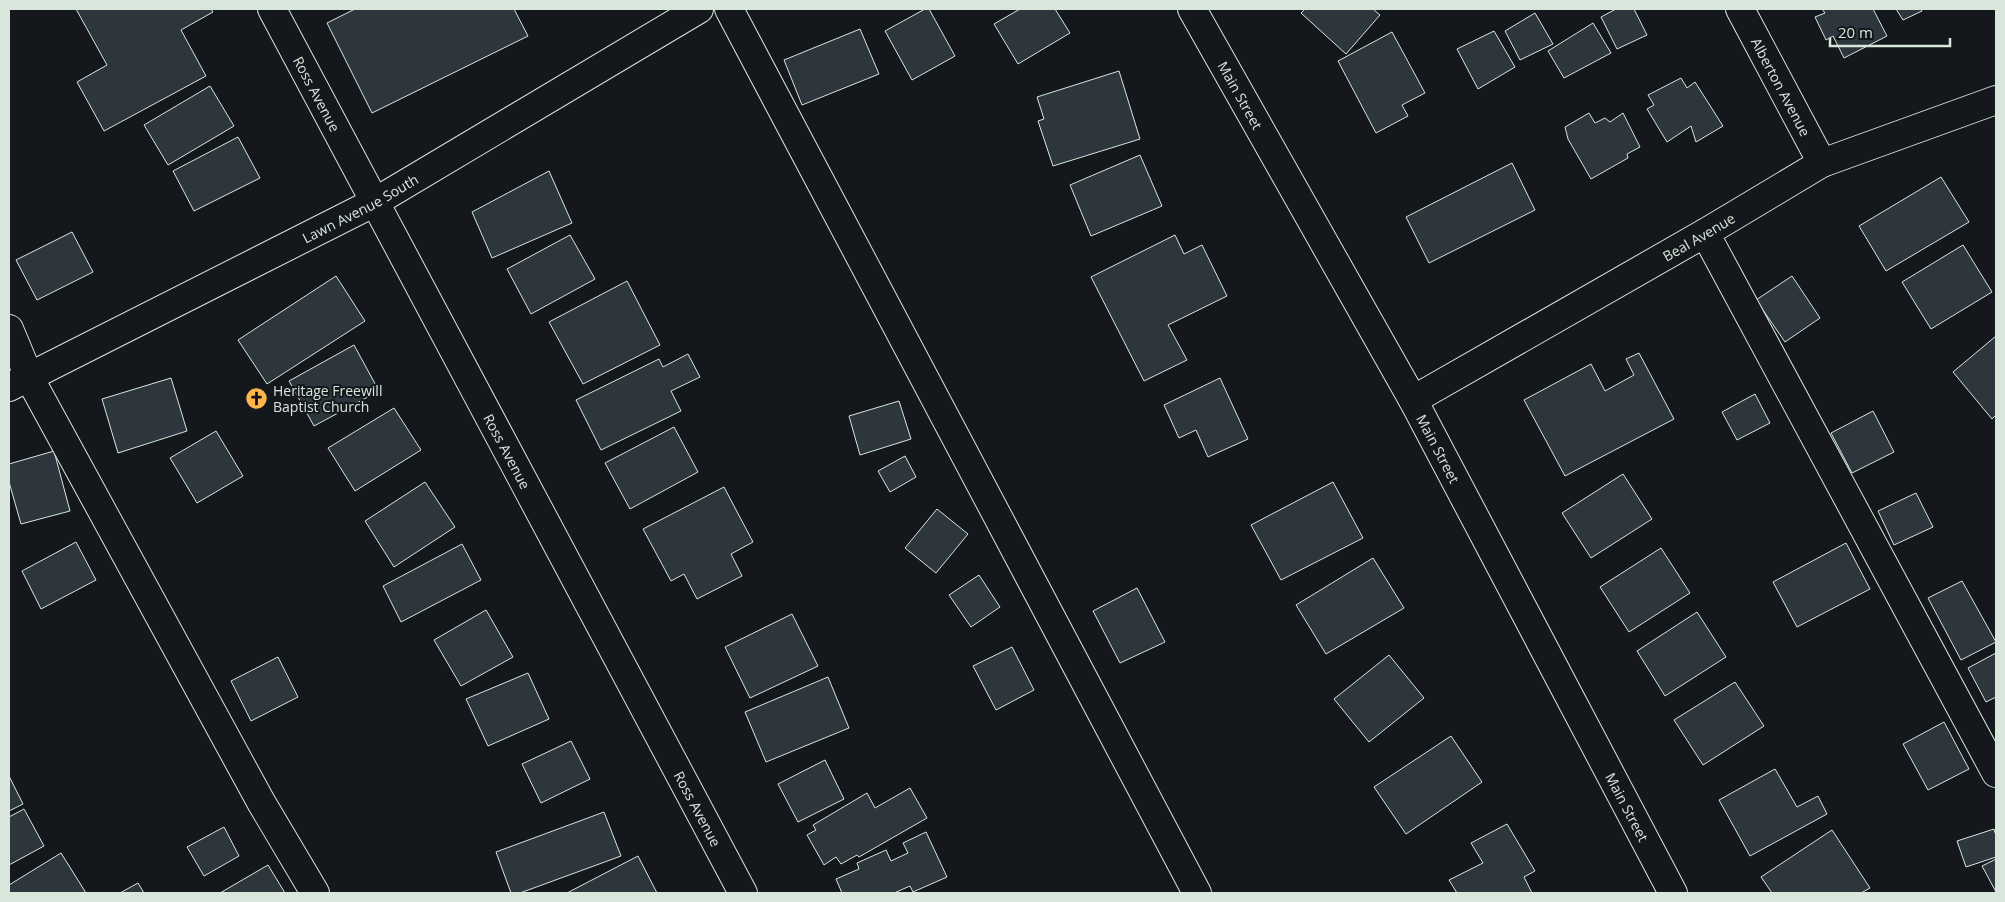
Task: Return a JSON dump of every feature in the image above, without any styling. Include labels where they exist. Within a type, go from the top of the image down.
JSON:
[{"type":"street","name":"Ross Avenue","points":[[272,9],[743,893]]},
{"type":"street","name":"Lawn Avenue South","points":[[19,382],[375,202],[699,9]]},
{"type":"street","points":[[729,9],[1197,893]]},
{"type":"street","name":"Main Street","points":[[1192,9],[1413,400],[1673,893]]},
{"type":"street","name":"Alberton Avenue","points":[[1740,9],[1822,163]]},
{"type":"street","name":"Beal Avenue","points":[[1413,400],[1705,233],[1822,163],[1996,100]]},
{"type":"street","points":[[1705,233],[1996,773]]},
{"type":"street","points":[[9,329],[19,382],[315,893]]},
{"type":"building","points":[[76,9],[211,9],[213,12],[181,30],[206,76],[104,131],[77,82],[107,65]]},
{"type":"building","points":[[355,9],[514,9],[528,36],[372,113],[327,23]]},
{"type":"building","points":[[925,9],[929,9],[955,56],[912,80],[885,31]]},
{"type":"building","points":[[1020,9],[1055,9],[1070,33],[1018,64],[994,24]]},
{"type":"building","points":[[1305,9],[1373,9],[1380,15],[1346,54],[1301,13]]},
{"type":"building","points":[[1616,9],[1634,9],[1647,35],[1617,49],[1601,17]]},
{"type":"building","points":[[1822,9],[1873,9],[1887,36],[1844,58],[1833,36],[1826,40],[1815,17],[1825,13]]},
{"type":"building","points":[[1896,9],[1921,9],[1922,11],[1903,20]]},
{"type":"building","points":[[1535,13],[1553,44],[1520,60],[1505,31]]},
{"type":"building","points":[[1593,23],[1611,53],[1564,78],[1548,51]]},
{"type":"building","points":[[860,29],[879,74],[802,105],[784,60]]},
{"type":"building","points":[[1494,31],[1515,67],[1478,89],[1457,49]]},
{"type":"building","points":[[1392,32],[1425,93],[1402,105],[1408,116],[1376,133],[1338,61]]},
{"type":"building","points":[[1119,71],[1140,139],[1053,166],[1038,121],[1044,119],[1037,97]]},
{"type":"building","points":[[1681,78],[1687,88],[1695,82],[1723,126],[1696,142],[1691,126],[1667,142],[1647,109],[1654,105],[1648,95]]},
{"type":"building","points":[[210,86],[234,126],[168,165],[144,125]]},
{"type":"building","points":[[1589,113],[1595,123],[1605,118],[1610,122],[1623,113],[1640,147],[1627,154],[1628,158],[1591,179],[1568,139],[1565,127]]},
{"type":"building","points":[[238,137],[260,178],[194,211],[173,171]]},
{"type":"building","points":[[1140,155],[1162,206],[1091,236],[1070,185]]},
{"type":"building","points":[[1512,163],[1535,210],[1429,263],[1406,217]]},
{"type":"building","points":[[549,171],[572,223],[492,258],[472,212]]},
{"type":"building","points":[[1941,177],[1969,222],[1886,271],[1859,226]]},
{"type":"building","points":[[72,232],[93,272],[37,300],[16,260]]},
{"type":"building","points":[[570,235],[595,279],[531,314],[507,269]]},
{"type":"building","points":[[1175,235],[1184,254],[1202,245],[1227,296],[1168,325],[1187,360],[1144,381],[1091,277]]},
{"type":"building","points":[[1963,245],[1992,292],[1931,329],[1902,282]]},
{"type":"building","points":[[336,276],[365,321],[267,384],[238,340]]},
{"type":"building","points":[[1792,276],[1820,318],[1785,342],[1756,300]]},
{"type":"building","points":[[627,281],[660,345],[583,384],[549,322]]},
{"type":"building","points":[[1996,336],[1996,415],[1992,419],[1953,372]]},
{"type":"building","points":[[354,345],[379,391],[314,426],[289,381]]},
{"type":"building","points":[[1639,353],[1674,419],[1565,476],[1524,400],[1591,364],[1605,391],[1634,375],[1626,359]]},
{"type":"building","points":[[688,354],[700,377],[671,391],[681,411],[601,450],[576,400],[659,359],[663,367]]},
{"type":"building","points":[[171,378],[187,431],[118,453],[102,399]]},
{"type":"building","points":[[1220,378],[1248,439],[1208,457],[1196,430],[1179,438],[1164,405]]},
{"type":"building","points":[[1755,394],[1770,423],[1737,440],[1722,412]]},
{"type":"building","points":[[899,401],[911,439],[860,455],[849,416]]},
{"type":"building","points":[[394,408],[421,450],[355,491],[328,448]]},
{"type":"building","points":[[1873,411],[1894,452],[1852,473],[1831,433]]},
{"type":"building","points":[[674,427],[698,472],[630,509],[605,463]]},
{"type":"building","points":[[216,431],[243,476],[197,503],[170,458]]},
{"type":"building","points":[[54,451],[70,511],[21,524],[9,482],[9,464]]},
{"type":"building","points":[[905,456],[916,477],[890,492],[878,471]]},
{"type":"building","points":[[1623,474],[1652,519],[1591,558],[1562,513]]},
{"type":"building","points":[[425,482],[455,527],[394,567],[365,521]]},
{"type":"building","points":[[1333,482],[1363,538],[1281,580],[1251,525]]},
{"type":"building","points":[[724,487],[753,542],[731,554],[742,576],[697,599],[684,574],[671,581],[643,529]]},
{"type":"building","points":[[1916,493],[1933,527],[1894,545],[1878,511]]},
{"type":"building","points":[[937,509],[968,534],[936,573],[905,548]]},
{"type":"building","points":[[76,542],[96,580],[41,609],[22,571]]},
{"type":"building","points":[[1846,543],[1870,589],[1797,627],[1773,582]]},
{"type":"building","points":[[462,544],[481,580],[401,622],[383,586]]},
{"type":"building","points":[[1661,548],[1690,593],[1629,632],[1600,587]]},
{"type":"building","points":[[1373,558],[1404,608],[1326,654],[1296,605]]},
{"type":"building","points":[[979,575],[1000,607],[971,627],[949,595]]},
{"type":"building","points":[[1962,581],[1996,642],[1961,660],[1928,598]]},
{"type":"building","points":[[1137,588],[1165,642],[1120,663],[1093,611]]},
{"type":"building","points":[[486,610],[513,657],[461,686],[434,640]]},
{"type":"building","points":[[1697,612],[1726,657],[1665,696],[1637,651]]},
{"type":"building","points":[[792,614],[818,666],[750,698],[725,647]]},
{"type":"building","points":[[1012,647],[1034,690],[996,710],[973,666]]},
{"type":"building","points":[[1996,653],[1996,697],[1986,702],[1968,668]]},
{"type":"building","points":[[1389,655],[1424,698],[1369,742],[1334,699]]},
{"type":"building","points":[[278,657],[298,697],[251,721],[231,681]]},
{"type":"building","points":[[528,673],[549,719],[488,746],[466,699]]},
{"type":"building","points":[[828,677],[849,728],[766,762],[745,712]]},
{"type":"building","points":[[1735,682],[1764,726],[1703,765],[1674,720]]},
{"type":"building","points":[[1944,722],[1969,769],[1928,790],[1903,744]]},
{"type":"building","points":[[1451,736],[1482,782],[1406,834],[1374,787]]},
{"type":"building","points":[[571,741],[590,779],[541,803],[522,764]]},
{"type":"building","points":[[825,760],[844,799],[798,822],[778,784]]},
{"type":"building","points":[[1775,769],[1797,807],[1818,796],[1827,814],[1750,856],[1719,800]]},
{"type":"building","points":[[9,776],[23,804],[9,811]]},
{"type":"building","points":[[910,788],[927,818],[859,857],[857,855],[841,864],[836,857],[824,865],[807,835],[816,830],[813,825],[867,793],[875,808]]},
{"type":"building","points":[[24,809],[44,846],[9,865],[9,817]]},
{"type":"building","points":[[604,812],[621,856],[520,893],[511,893],[496,852]]},
{"type":"building","points":[[1507,824],[1535,871],[1524,877],[1532,893],[1457,893],[1449,880],[1483,863],[1471,843]]},
{"type":"building","points":[[224,827],[239,856],[204,876],[187,847]]},
{"type":"building","points":[[1994,829],[1996,857],[1966,867],[1957,841]]},
{"type":"building","points":[[1832,830],[1870,888],[1861,893],[1772,893],[1761,877]]},
{"type":"building","points":[[926,832],[947,877],[913,892],[910,886],[894,893],[842,893],[836,879],[859,869],[857,863],[886,850],[891,861],[908,853],[903,843]]},
{"type":"building","points":[[61,853],[86,893],[9,893],[9,885]]},
{"type":"building","points":[[638,856],[657,893],[567,893]]},
{"type":"building","points":[[1996,859],[1996,892],[1982,866]]},
{"type":"building","points":[[268,865],[285,893],[220,893]]},
{"type":"building","points":[[138,883],[144,893],[120,893]]},
{"type":"place","name":"Heritage Freewill Baptist Church","points":[[257,398]]}]
